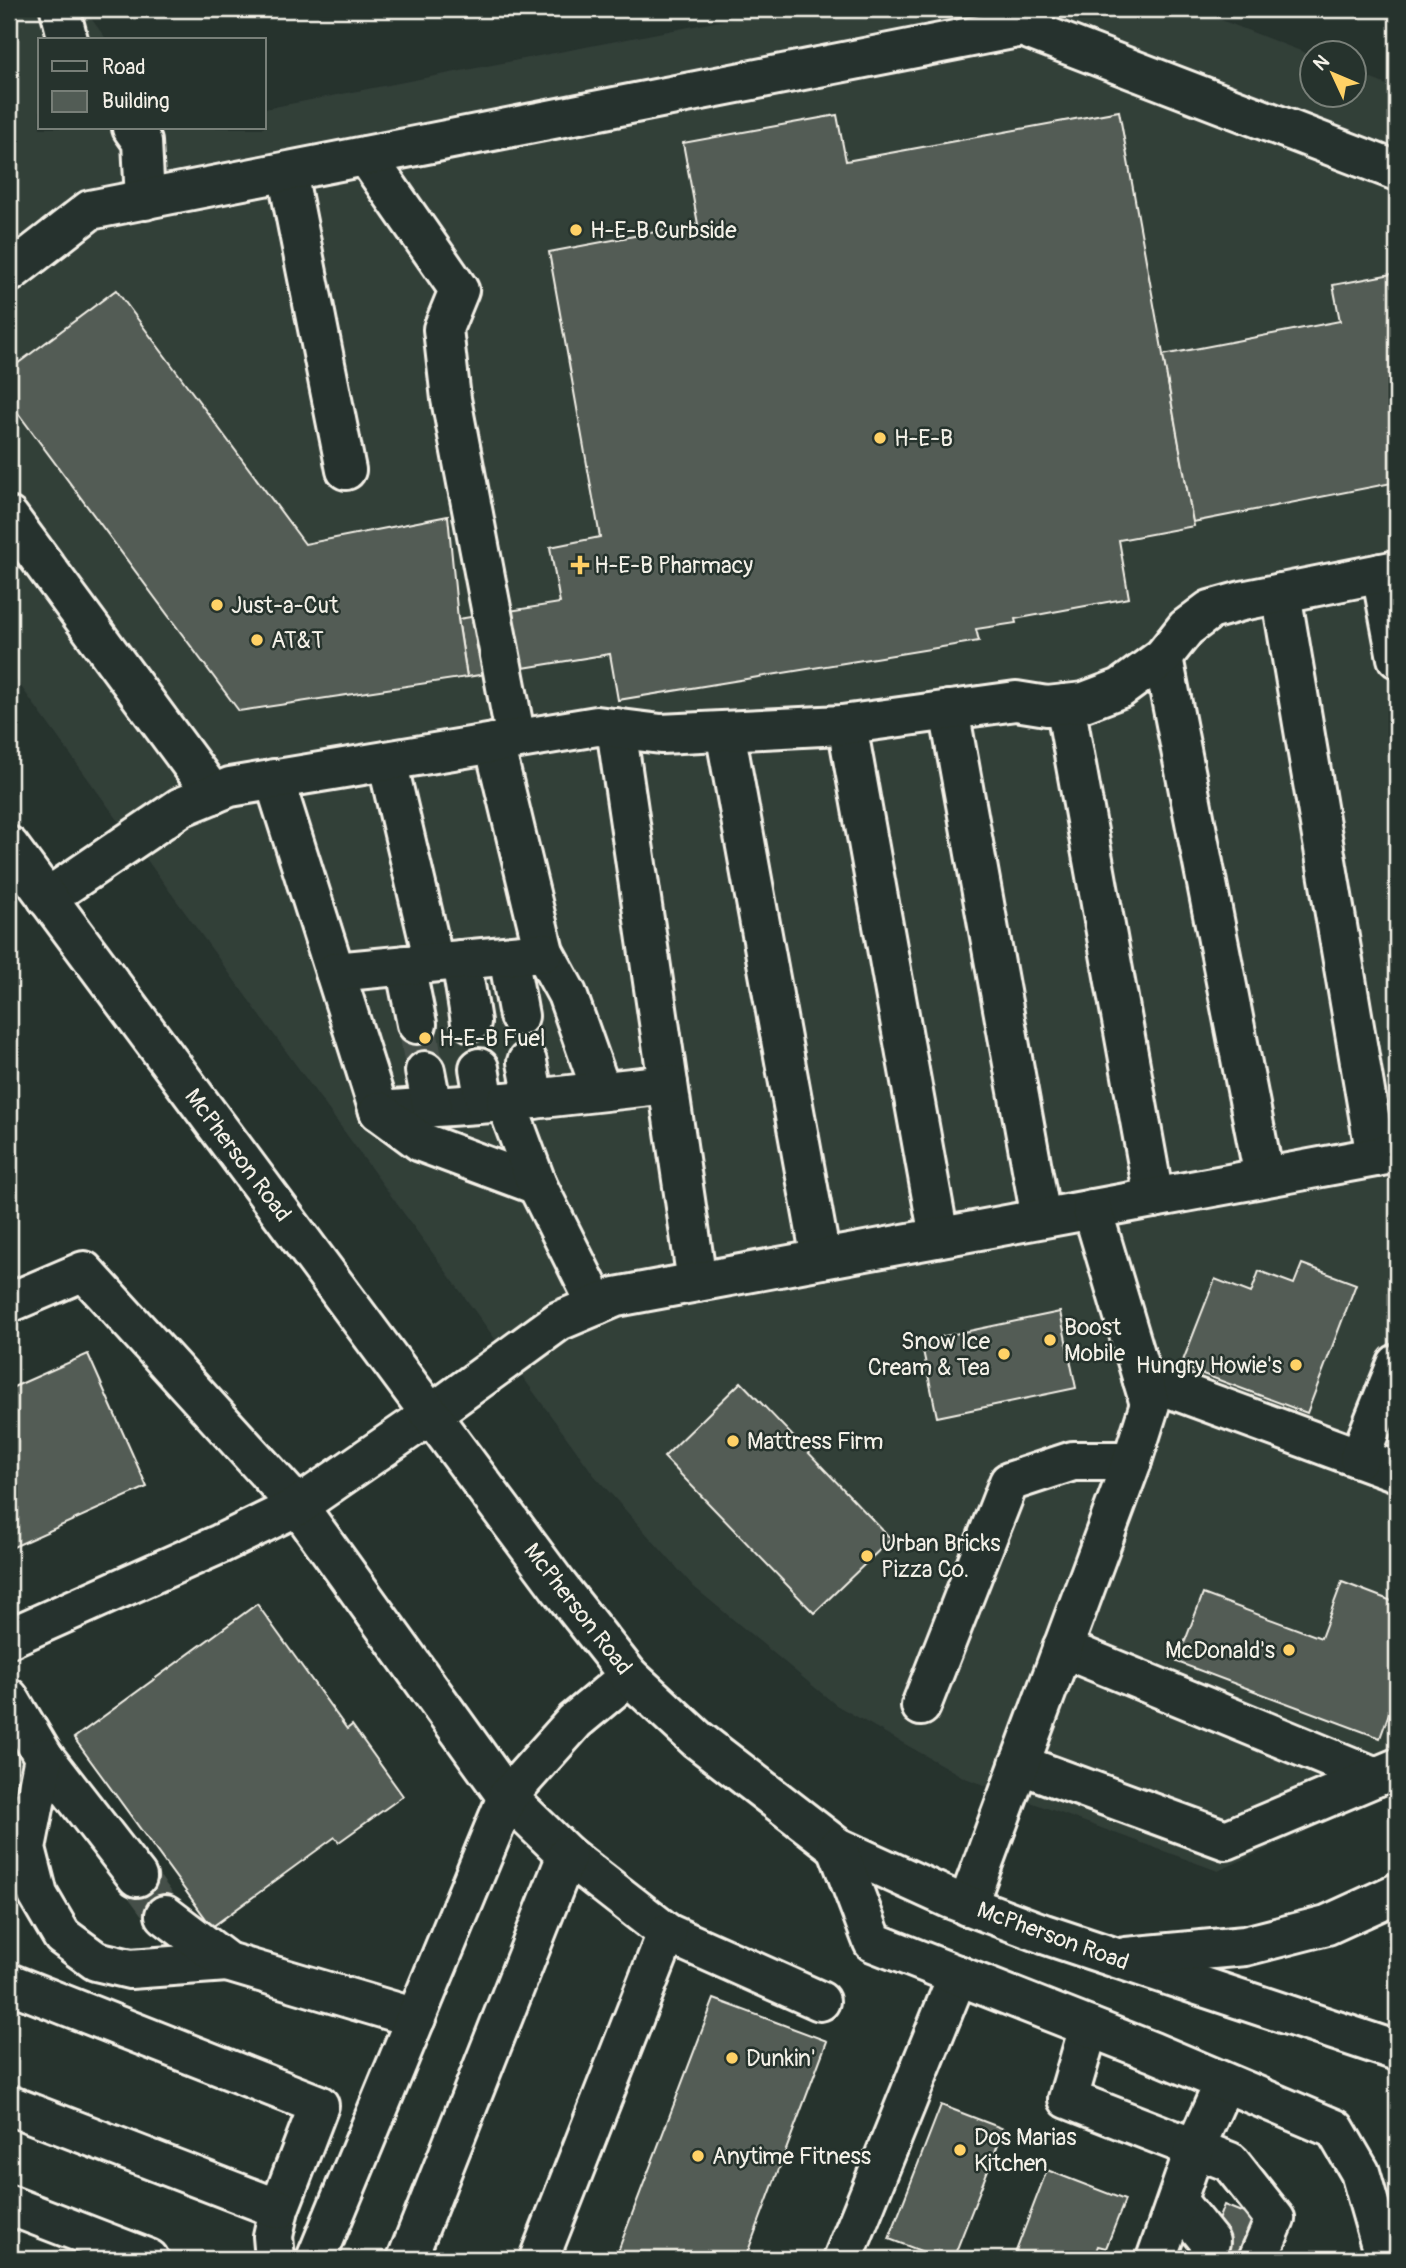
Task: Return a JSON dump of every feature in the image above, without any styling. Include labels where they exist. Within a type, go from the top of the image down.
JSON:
[{"type":"main road","points":[[60,9],[67,38]]},
{"type":"main road","points":[[9,273],[90,210],[1022,27],[1397,171]]},
{"type":"main road","points":[[133,130],[142,142],[145,200]]},
{"type":"main road","points":[[366,156],[459,290],[443,329],[450,399],[505,741],[526,954],[519,1016]]},
{"type":"main road","points":[[288,172],[346,470]]},
{"type":"main road","points":[[9,517],[214,794]]},
{"type":"main road","points":[[47,898],[181,807],[230,787],[597,726],[661,734],[848,725],[1016,701],[1046,706],[1084,702],[1121,688],[1163,657],[1186,628],[1210,610],[1389,572],[1397,658]]},
{"type":"main road","points":[[9,1638],[220,1545],[298,1506],[559,1321],[616,1297],[1386,1155],[1280,593]]},
{"type":"main road","points":[[1163,657],[1264,1177]]},
{"type":"main road","points":[[1065,704],[1154,1198]]},
{"type":"main road","points":[[949,710],[1041,1218]]},
{"type":"main road","points":[[848,725],[939,1237]]},
{"type":"main road","points":[[616,728],[697,1282]]},
{"type":"main road","points":[[725,731],[821,1259]]},
{"type":"main road","points":[[387,761],[433,962],[471,1022]]},
{"type":"main road","points":[[274,779],[379,1111],[421,1142],[537,1185]]},
{"type":"main road","name":"McPherson Road","points":[[9,846],[558,1586],[629,1676],[697,1739],[837,1847],[967,1906],[1111,1958],[1397,2051]]},
{"type":"main road","points":[[335,972],[526,954],[567,994],[601,1090]]},
{"type":"main road","points":[[417,1024],[433,962]]},
{"type":"main road","points":[[501,1093],[527,1062]]},
{"type":"main road","points":[[379,1111],[429,1089],[501,1093],[601,1090],[668,1084]]},
{"type":"main road","points":[[501,1093],[537,1185],[597,1305]]},
{"type":"main road","points":[[967,1906],[1132,1461],[1150,1405],[1092,1209]]},
{"type":"main road","points":[[9,1303],[84,1270],[298,1506],[507,1797],[567,1855],[667,1933],[820,2001]]},
{"type":"main road","points":[[1359,1458],[1397,1364]]},
{"type":"main road","points":[[1142,1378],[1397,1472]]},
{"type":"main road","points":[[921,1706],[1009,1482],[1073,1461],[1132,1461]]},
{"type":"main road","points":[[1062,1648],[1386,1773]]},
{"type":"main road","points":[[316,2259],[507,1797],[575,1721],[629,1676]]},
{"type":"main road","points":[[9,1698],[44,1757],[137,1877]]},
{"type":"main road","points":[[44,1757],[26,1849],[38,1895],[62,1936],[96,1961],[130,1969],[227,1962],[416,2018]]},
{"type":"main road","points":[[1019,1764],[1226,1840],[1386,1773]]},
{"type":"main road","points":[[837,1847],[873,1941],[1335,2129],[1360,2172],[1388,2246]]},
{"type":"main road","points":[[407,2259],[567,1855]]},
{"type":"main road","points":[[1111,1958],[1245,1946],[1327,1925],[1397,1893]]},
{"type":"main road","points":[[165,1914],[227,1962]]},
{"type":"main road","points":[[539,2259],[667,1933]]},
{"type":"main road","points":[[843,2259],[958,1975]]},
{"type":"main road","points":[[9,1983],[319,2105],[279,2209],[273,2236],[275,2259]]},
{"type":"main road","points":[[1089,2027],[1068,2099],[1230,2162],[1275,2219],[1258,2259]]},
{"type":"main road","points":[[1159,2258],[1195,2148],[1224,2083]]},
{"type":"main road","points":[[9,2105],[279,2209]]},
{"type":"main road","points":[[1177,2201],[1210,2242]]},
{"type":"main road","points":[[9,2205],[149,2259]]},
{"type":"shaded area","points":[[9,9],[84,9],[106,38],[38,38],[38,130],[266,130],[266,109],[782,9],[1193,9],[1298,50],[1298,108],[1368,108],[1368,78],[1397,89],[1397,1790],[1218,1871],[965,1778],[836,1705],[694,1587],[594,1475],[9,670]]},
{"type":"building","name":"H-E-B","points":[[1119,111],[1194,526],[1119,540],[1129,598],[976,629],[979,641],[618,700],[610,654],[467,677],[458,619],[560,603],[550,547],[600,537],[549,252],[698,224],[683,143],[837,115],[846,161]]},
{"type":"building","points":[[1397,273],[1397,482],[1193,522],[1163,355],[1340,321],[1333,285]]},
{"type":"building","points":[[116,290],[305,544],[448,516],[458,619],[467,677],[239,711],[9,401],[9,370]]},
{"type":"building","points":[[1302,1264],[1356,1284],[1307,1413],[1181,1366],[1215,1279],[1251,1293],[1259,1271],[1294,1284]]},
{"type":"building","points":[[1060,1312],[1076,1388],[937,1417],[921,1341]]},
{"type":"building","points":[[88,1354],[147,1487],[9,1549],[9,1389]]},
{"type":"building","points":[[741,1382],[891,1539],[814,1613],[664,1457]]},
{"type":"building","name":"McDonald's","points":[[1342,1582],[1397,1603],[1397,1691],[1380,1738],[1177,1662],[1203,1594],[1321,1638]]},
{"type":"building","points":[[257,1604],[347,1729],[352,1725],[403,1796],[339,1842],[335,1837],[212,1927],[74,1738]]},
{"type":"building","points":[[714,1999],[827,2041],[745,2259],[615,2259]]},
{"type":"building","points":[[941,2105],[1004,2129],[953,2259],[942,2259],[889,2239]]},
{"type":"building","points":[[1047,2170],[1125,2200],[1106,2248],[1098,2246],[1093,2259],[1013,2259]]},
{"type":"building","points":[[1224,2205],[1259,2219],[1243,2259],[1203,2259]]},
{"type":"tunnel","points":[[417,1024],[425,1071]]},
{"type":"tunnel","points":[[137,1877],[165,1915]]},
{"type":"place","name":"H-E-B Curbside","points":[[576,230]]},
{"type":"place","name":"H-E-B","points":[[880,438]]},
{"type":"place","name":"H-E-B Pharmacy","points":[[580,565]]},
{"type":"place","name":"Just-a-Cut","points":[[217,605]]},
{"type":"place","name":"AT&T","points":[[257,640]]},
{"type":"place","name":"H-E-B Fuel","points":[[425,1038]]},
{"type":"place","name":"Boost Mobile","points":[[1050,1340]]},
{"type":"place","name":"Snow Ice Cream & Tea","points":[[1004,1354]]},
{"type":"place","name":"Hungry Howie's","points":[[1296,1365]]},
{"type":"place","name":"Mattress Firm","points":[[733,1441]]},
{"type":"place","name":"Urban Bricks Pizza Co.","points":[[867,1556]]},
{"type":"place","name":"McDonald's","points":[[1289,1650]]},
{"type":"place","name":"Dunkin'","points":[[732,2058]]},
{"type":"place","name":"Dos Marias Kitchen","points":[[960,2150]]},
{"type":"place","name":"Anytime Fitness","points":[[698,2156]]}]
